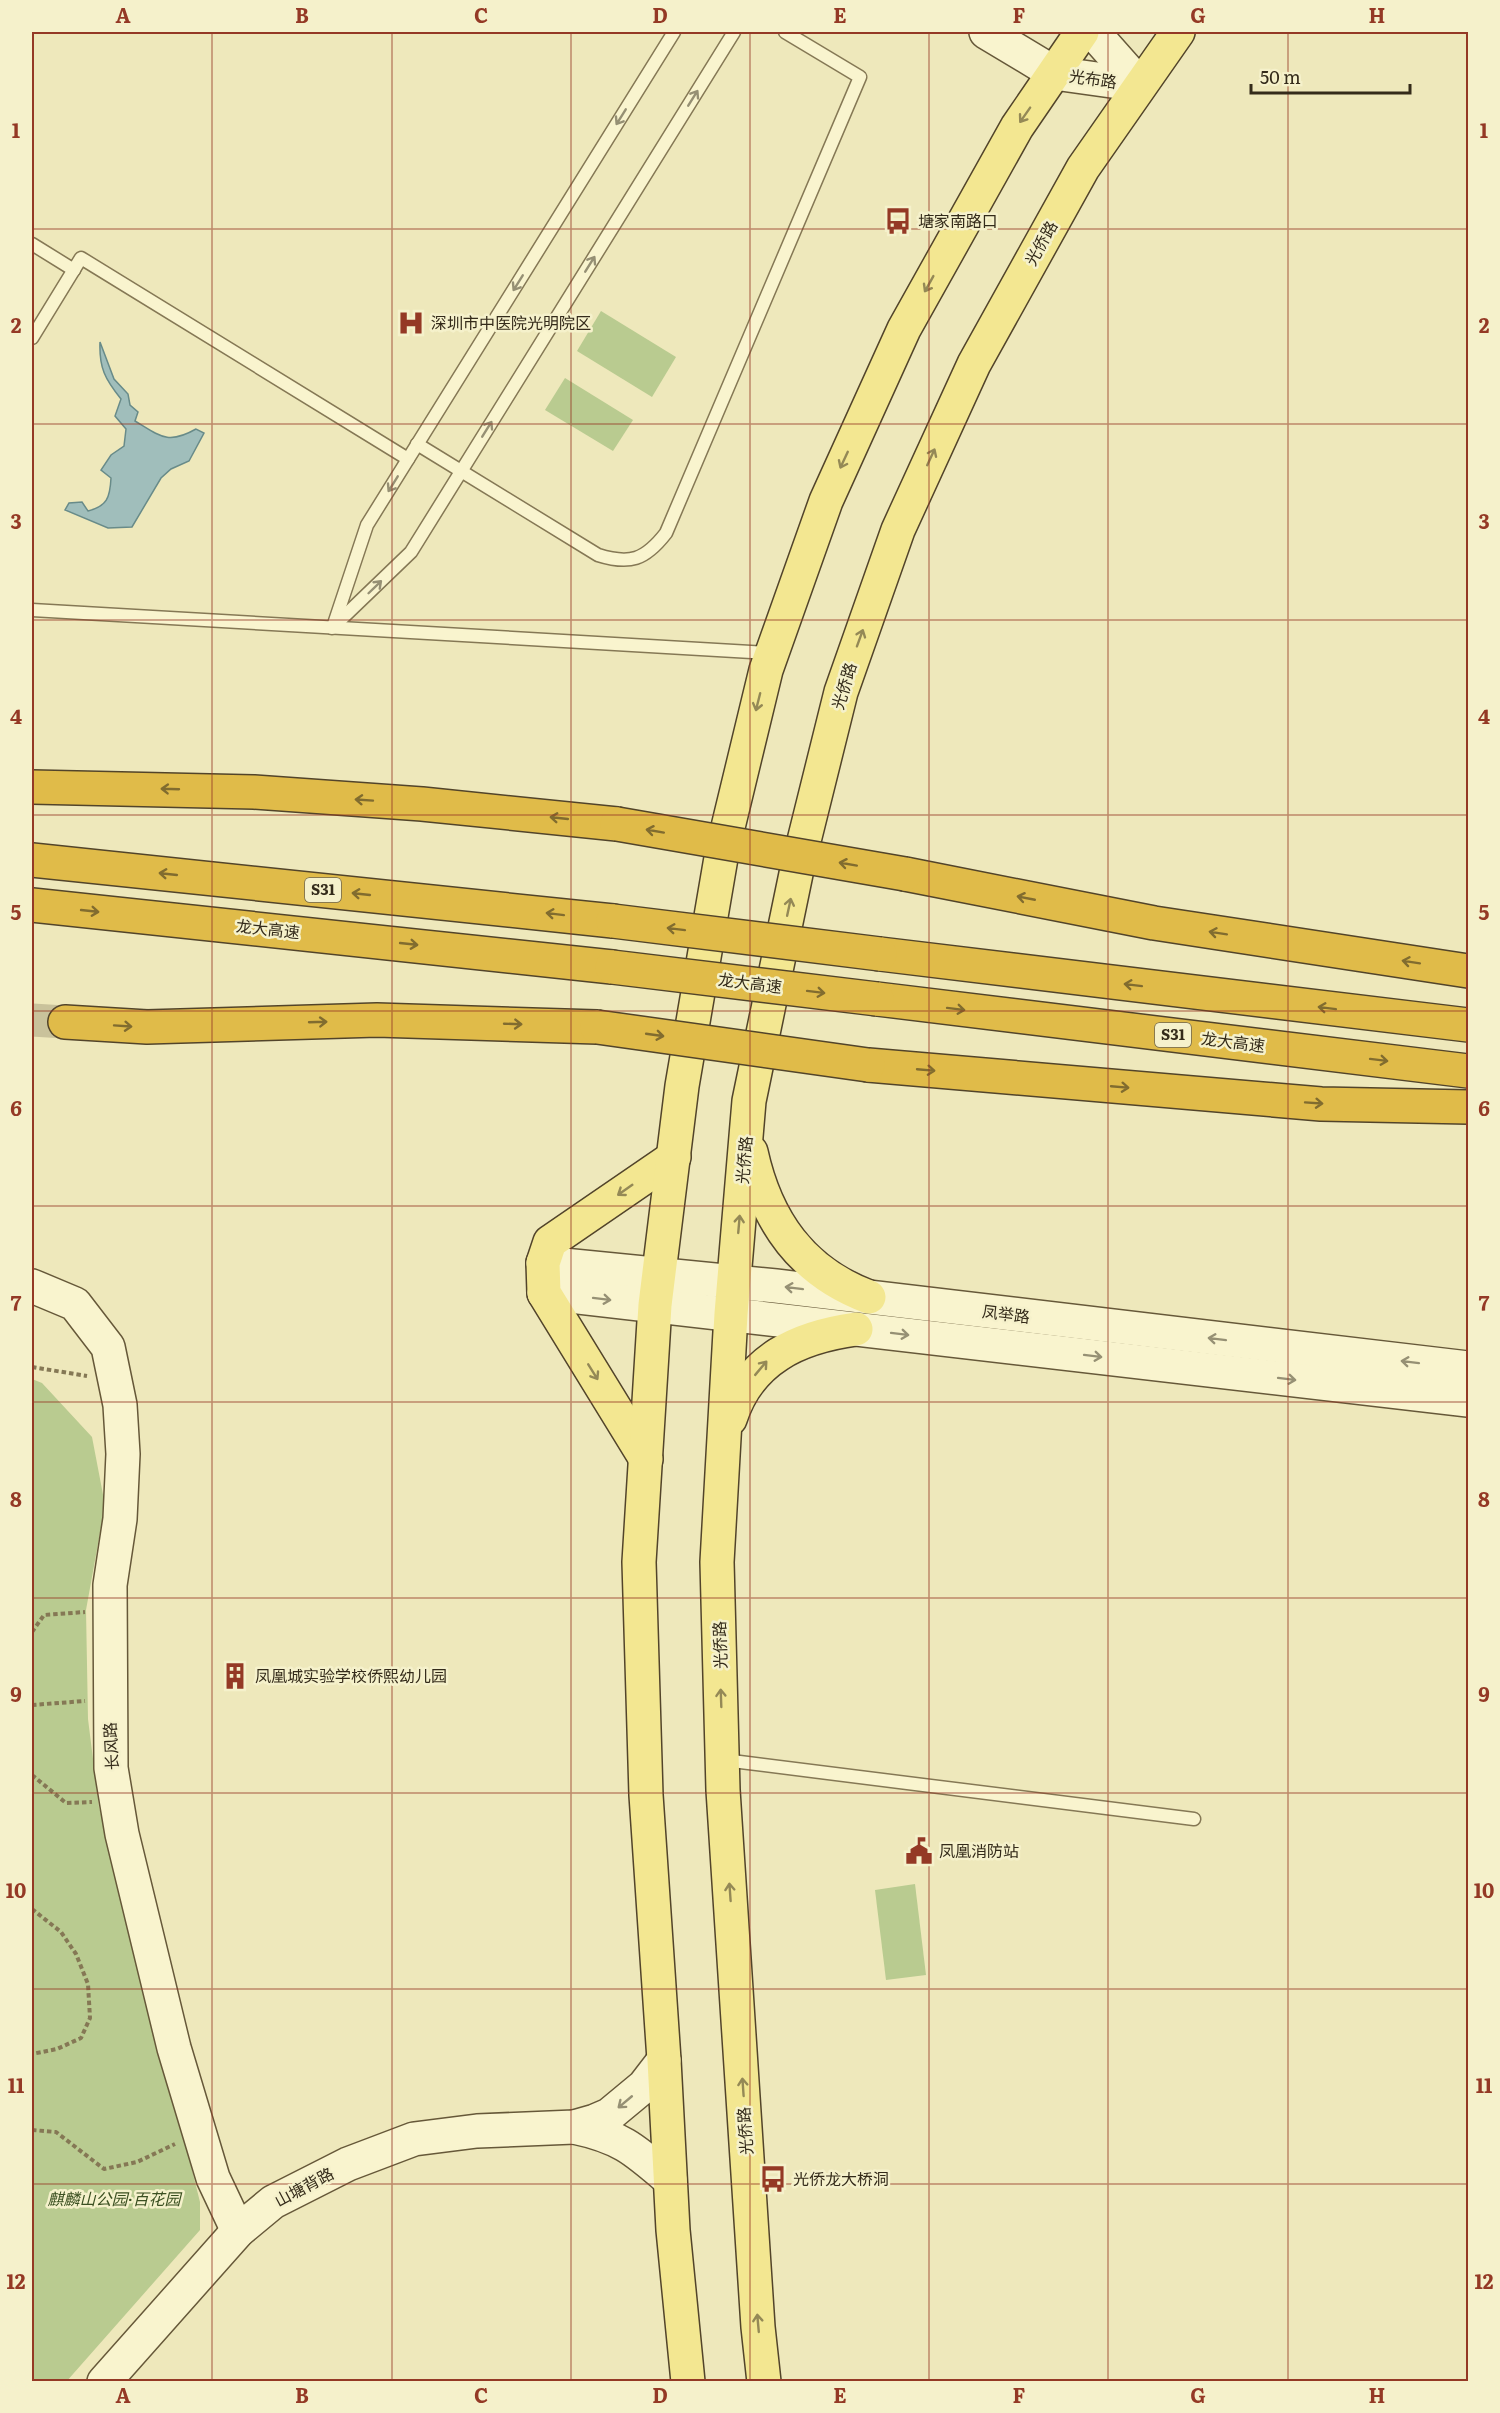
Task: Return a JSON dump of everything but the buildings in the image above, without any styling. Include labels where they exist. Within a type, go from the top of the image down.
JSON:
[{"type":"highway","points":[[32,787],[254,792],[422,804],[617,824],[905,874],[1154,923],[1468,971]]},
{"type":"highway","name":"S31","points":[[32,860],[614,921],[1468,1025]]},
{"type":"highway","name":"龙大高速","points":[[32,905],[612,966],[1468,1071]]},
{"type":"highway","points":[[65,1022],[147,1027],[377,1020],[597,1027],[868,1065],[1321,1104],[1468,1107]]},
{"type":"main road","points":[[688,2382],[681,2331],[670,2180],[646,1795],[639,1562],[657,1290],[682,1086],[722,852],[772,653],[825,501],[904,329],[1017,127],[1082,32]]},
{"type":"main road","name":"光侨路","points":[[765,2382],[758,2326],[723,1759],[717,1563],[731,1314],[749,1101],[797,869],[841,692],[898,530],[974,364],[1083,168],[1178,32]]},
{"type":"main road","points":[[747,1120],[757,1173],[773,1214],[787,1236],[814,1268],[849,1290],[868,1297]]},
{"type":"main road","points":[[646,1459],[543,1278],[550,1242],[674,1157]]},
{"type":"main road","points":[[724,1438],[732,1412],[743,1391],[768,1360],[813,1337],[856,1329]]},
{"type":"street","name":"光布路","points":[[986,32],[1054,73],[1140,86]]},
{"type":"street","name":"光布路","points":[[1093,32],[1140,86]]},
{"type":"street","name":"凤举路","points":[[543,1278],[657,1290],[734,1282],[1468,1368]]},
{"type":"street","name":"长风路","points":[[32,1286],[75,1304],[108,1347],[120,1405],[123,1454],[120,1519],[110,1585],[111,1768],[122,1834],[172,2036],[213,2178],[238,2230]]},
{"type":"street","name":"凤举路","points":[[657,1290],[731,1314],[1468,1400]]},
{"type":"street","points":[[573,2127],[609,2115],[644,2086],[664,2060]]},
{"type":"street","points":[[573,2127],[613,2137],[630,2146],[670,2180]]},
{"type":"street","name":"山塘背路","points":[[104,2382],[238,2230],[282,2198],[348,2164],[414,2139],[477,2131],[573,2127]]},
{"type":"lane","points":[[332,628],[367,525],[674,32]]},
{"type":"lane","points":[[332,628],[411,552],[734,32]]},
{"type":"lane","points":[[417,444],[598,555],[617,561],[636,559],[653,549],[666,533],[860,77],[785,32]]},
{"type":"lane","points":[[32,244],[74,270]]},
{"type":"lane","points":[[32,338],[81,258],[408,459]]},
{"type":"lane","points":[[32,610],[772,653]]},
{"type":"lane","points":[[723,1759],[1194,1819]]},
{"type":"path","points":[[32,1367],[115,1381]]},
{"type":"path","points":[[32,1632],[44,1615],[110,1609]]},
{"type":"path","points":[[32,1705],[110,1699]]},
{"type":"path","points":[[32,1775],[66,1803],[117,1801]]},
{"type":"path","points":[[32,1909],[61,1932],[76,1954],[88,1984],[90,2018],[81,2038],[57,2049],[32,2054]]},
{"type":"path","points":[[32,2130],[56,2132],[104,2169],[137,2162],[199,2132]]},
{"type":"green space","points":[[601,311],[676,357],[652,397],[577,351]]},
{"type":"green space","points":[[565,378],[633,420],[613,451],[545,410]]},
{"type":"green space","name":"麒麟山公园·百花园","points":[[32,1379],[42,1383],[92,1437],[105,1505],[86,1610],[88,1719],[99,1807],[200,2202],[200,2230],[66,2382],[32,2381]]},
{"type":"green space","points":[[915,1884],[926,1975],[886,1980],[875,1890]]},
{"type":"water","points":[[100,342],[114,379],[128,394],[130,405],[138,412],[135,421],[164,437],[178,437],[196,429],[204,433],[189,461],[171,469],[161,478],[132,527],[108,528],[65,510],[69,503],[82,502],[88,511],[103,504],[110,491],[111,478],[101,470],[111,455],[124,446],[126,429],[115,416],[121,399],[104,373]]},
{"type":"tunnel","points":[[32,1020],[65,1022]]},
{"type":"place","name":"塘家南路口","points":[[898,221]]},
{"type":"place","name":"深圳市中医院光明院区","points":[[411,323]]},
{"type":"place","name":"凤凰城实验学校侨熙幼儿园","points":[[235,1676]]},
{"type":"place","name":"凤凰消防站","points":[[919,1851]]},
{"type":"place","name":"光侨龙大桥洞","points":[[773,2179]]}]
